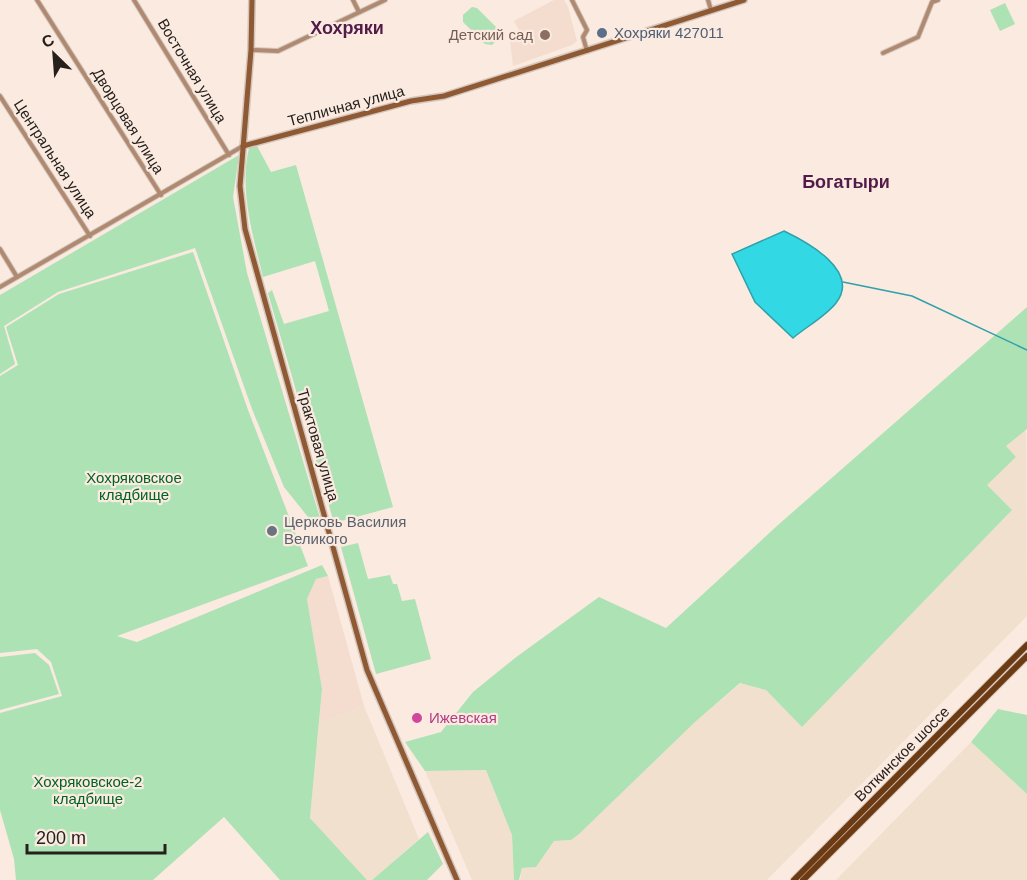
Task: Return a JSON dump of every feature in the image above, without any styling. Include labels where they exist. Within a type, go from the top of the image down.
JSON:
[{"type":"main road","name":"Воткинское шоссе","points":[[794,880],[1027,645]]},
{"type":"main road","name":"Воткинское шоссе","points":[[803,880],[1027,656]]},
{"type":"street","name":"Дворцовая улица","points":[[37,0],[161,195]]},
{"type":"street","name":"Восточная улица","points":[[134,0],[229,154]]},
{"type":"street","name":"Трактовая улица","points":[[252,0],[251,50],[240,186],[245,229],[367,670],[457,880]]},
{"type":"street","points":[[353,0],[359,12]]},
{"type":"street","points":[[251,50],[278,51],[385,0]]},
{"type":"street","points":[[572,0],[586,24],[587,30],[583,37],[587,51]]},
{"type":"street","points":[[708,0],[711,11]]},
{"type":"street","name":"Тепличная улица","points":[[0,287],[243,146],[411,101],[444,96],[744,0]]},
{"type":"street","points":[[883,53],[918,37],[932,2],[938,0]]},
{"type":"street","name":"Центральная улица","points":[[0,96],[90,236]]},
{"type":"street","points":[[0,249],[17,277]]},
{"type":"shaded area","name":"Детский сад","points":[[554,0],[564,0],[568,7],[577,41],[572,45],[513,66],[510,40],[519,30],[514,21]]},
{"type":"shaded area","points":[[1026,427],[1027,616],[767,880],[520,880],[522,868],[536,867],[554,841],[571,840],[695,722],[741,683],[766,690],[802,726],[1012,510],[986,485],[1016,457],[1005,446]]},
{"type":"shaded area","points":[[328,576],[364,706],[319,724],[322,689],[307,599],[316,579]]},
{"type":"shaded area","points":[[364,706],[419,839],[372,880],[367,880],[310,818],[319,724]]},
{"type":"shaded area","points":[[971,742],[1027,794],[1027,880],[836,880]]},
{"type":"shaded area","points":[[486,770],[512,835],[514,880],[472,880],[425,771]]},
{"type":"green space","points":[[1005,3],[1015,24],[1000,31],[990,10]]},
{"type":"green space","points":[[472,7],[477,8],[500,31],[500,37],[492,45],[485,44],[463,22],[463,15]]},
{"type":"green space","points":[[257,146],[271,172],[296,165],[393,507],[334,523],[268,293],[272,290],[284,324],[329,311],[315,261],[263,277],[246,197],[246,164],[249,148]]},
{"type":"green space","points":[[239,155],[233,197],[247,273],[320,518],[312,522],[284,487],[252,409],[195,248],[58,292],[4,326],[15,364],[0,374],[0,295]]},
{"type":"green space","points":[[193,252],[248,410],[308,566],[117,636],[137,642],[322,565],[328,576],[316,579],[307,599],[322,689],[310,818],[367,880],[280,880],[224,817],[153,880],[16,880],[14,859],[0,810],[0,713],[62,696],[51,662],[37,649],[0,653],[0,376],[18,365],[6,327],[59,294]]},
{"type":"green space","points":[[1027,307],[1027,429],[1006,446],[1016,457],[987,485],[1012,510],[802,727],[766,690],[740,683],[695,722],[579,834],[571,840],[554,841],[536,867],[522,868],[519,880],[514,880],[512,835],[486,770],[425,771],[405,742],[441,732],[473,692],[515,658],[599,597],[666,628],[778,525]]},
{"type":"green space","points":[[358,543],[368,579],[390,575],[393,584],[397,584],[402,601],[415,599],[431,659],[376,674],[341,547]]},
{"type":"green space","points":[[35,653],[49,665],[59,694],[0,710],[0,657]]},
{"type":"green space","points":[[998,709],[1027,715],[1027,794],[971,742]]},
{"type":"green space","points":[[428,832],[443,864],[427,880],[372,880]]},
{"type":"water","points":[[784,231],[805,242],[828,259],[837,269],[842,280],[842,291],[832,308],[793,338],[755,302],[732,254]]},
{"type":"waterway","points":[[843,282],[912,296],[1027,350]]},
{"type":"place","name":"Хохряки 427011","points":[[602,33]]},
{"type":"place","name":"Детский сад","points":[[545,35]]},
{"type":"place","name":"Церковь Василия Великого","points":[[272,531]]},
{"type":"place","name":"Ижевская","points":[[417,718]]},
{"type":"district","name":"Хохряки","points":[[347,28]]},
{"type":"district","name":"Богатыри","points":[[846,182]]},
{"type":"park label","name":"Хохряковское кладбище","points":[[134,486]]},
{"type":"park label","name":"Хохряковское-2 кладбище","points":[[88,790]]}]
